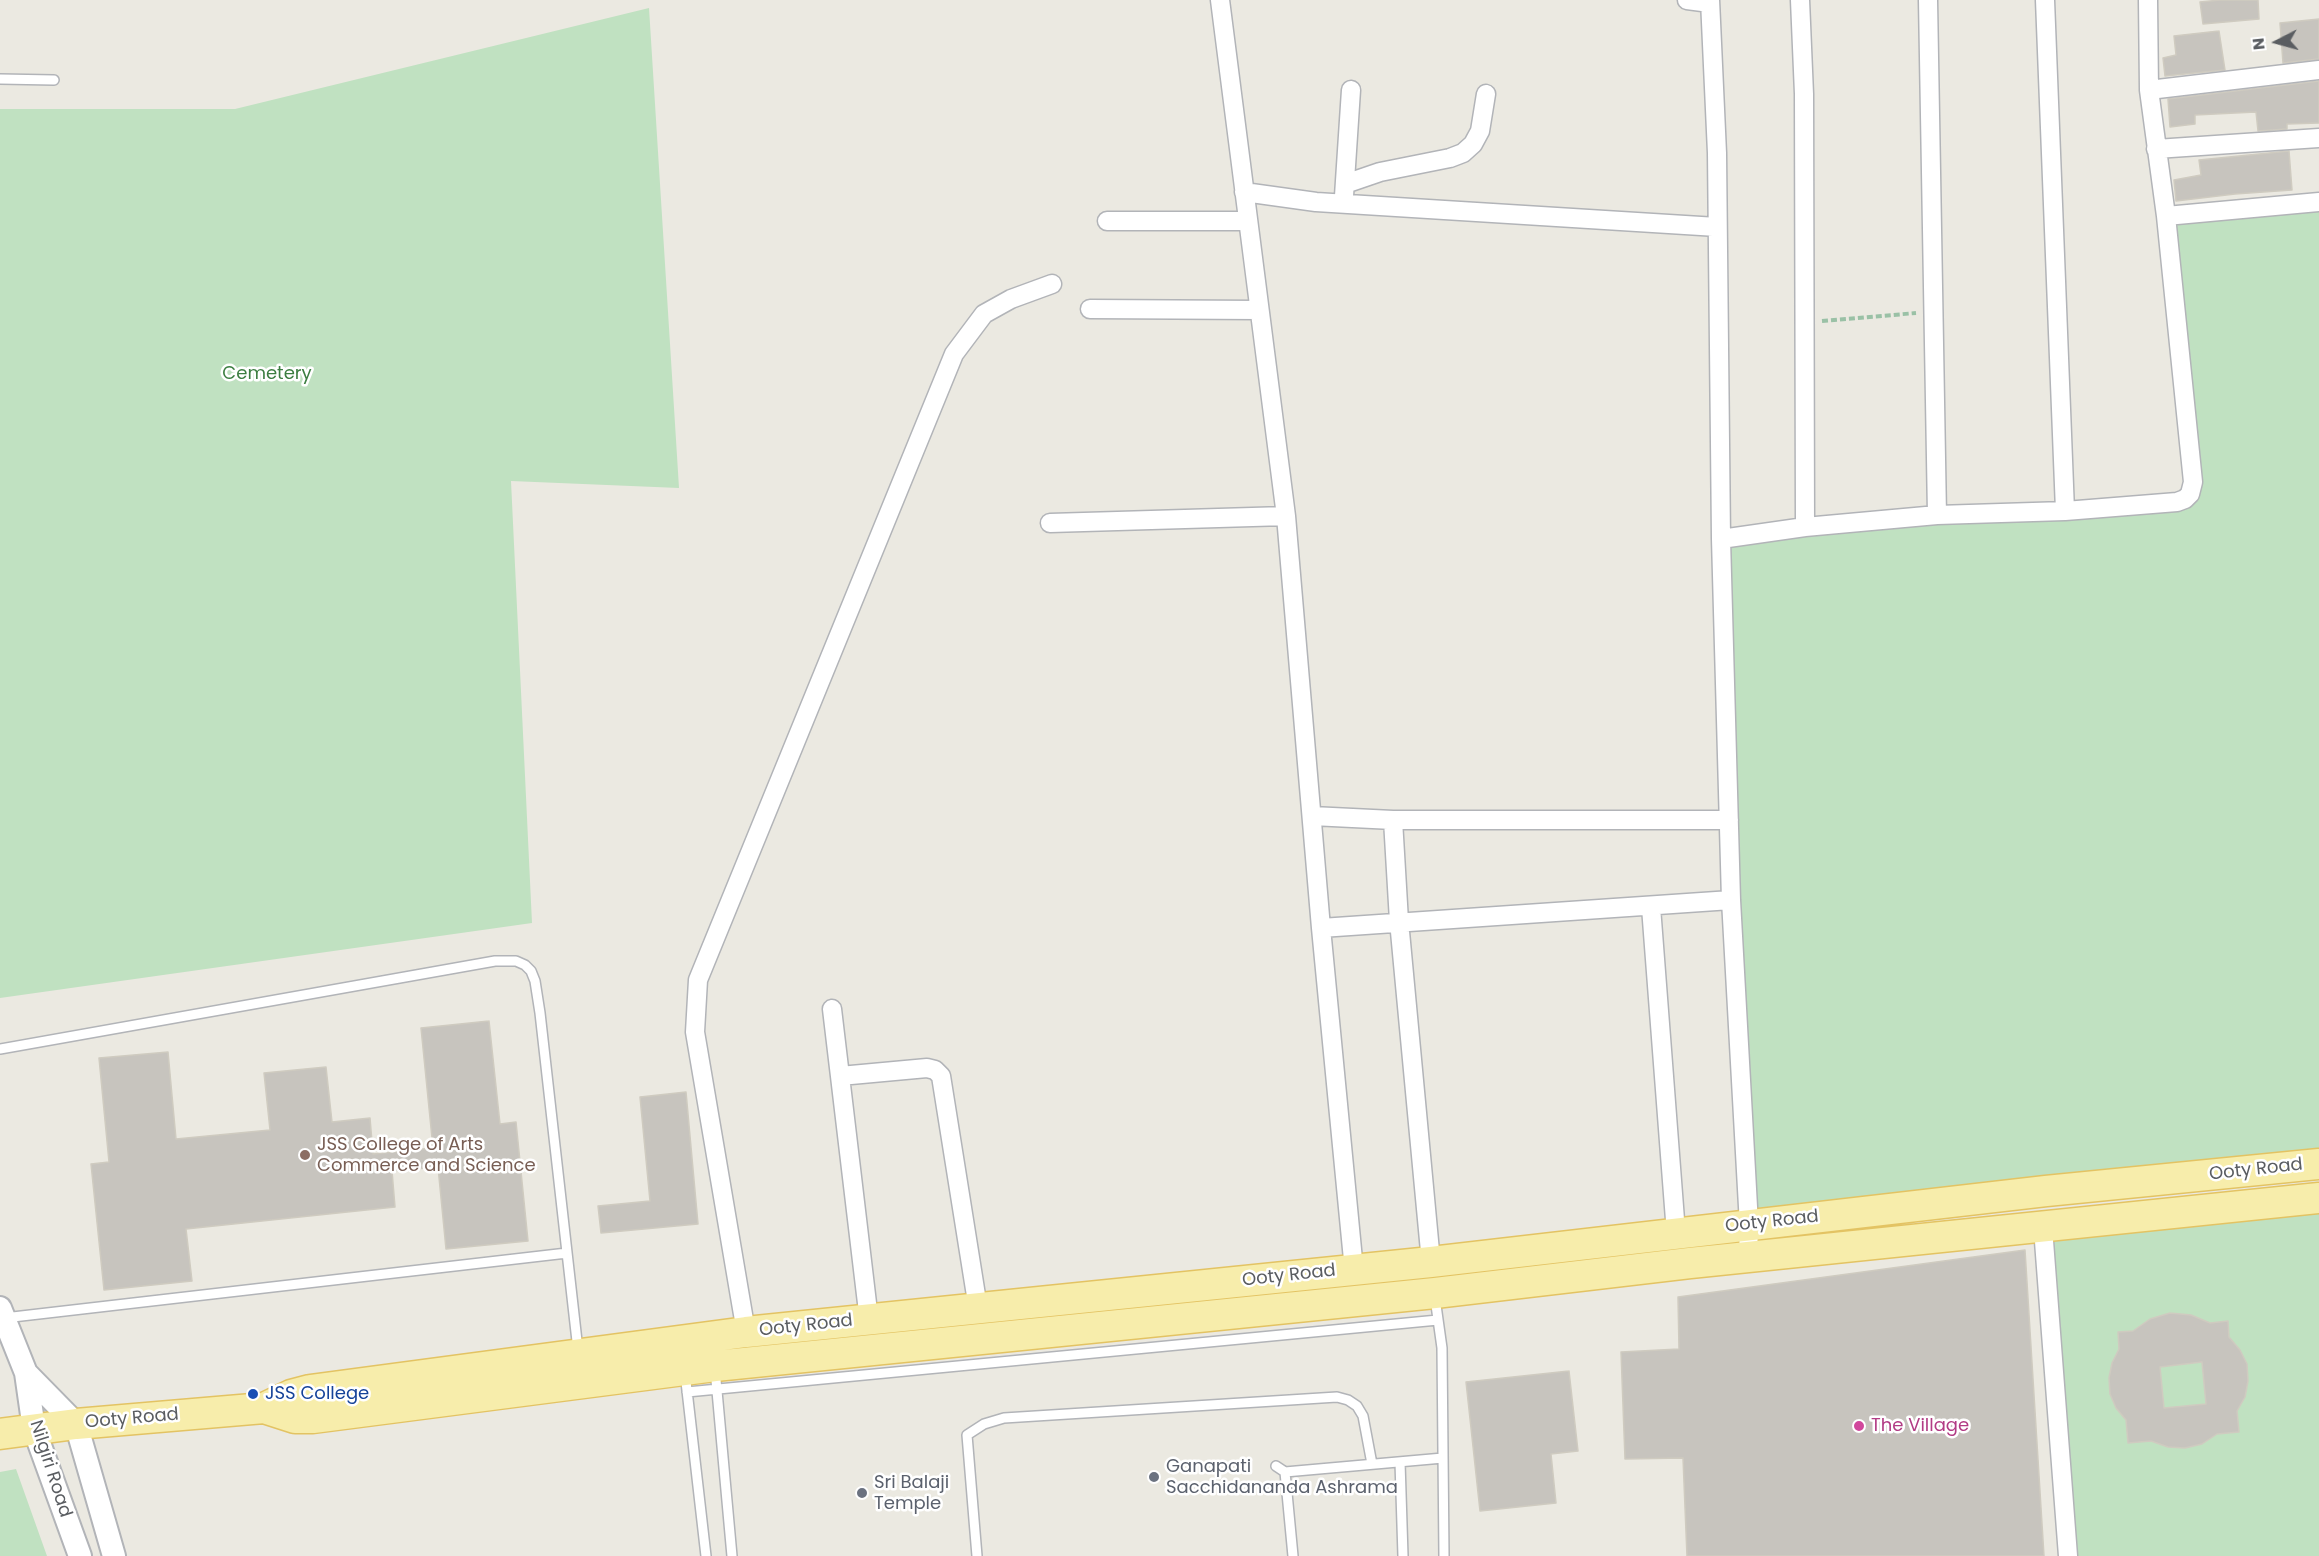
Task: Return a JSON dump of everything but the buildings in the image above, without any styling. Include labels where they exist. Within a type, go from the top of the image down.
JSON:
[{"type":"main road","name":"Ooty Road","points":[[0,1434],[76,1424],[264,1408],[291,1395],[310,1390],[746,1332],[1431,1262],[2046,1191],[2319,1164]]},
{"type":"main road","name":"Ooty Road","points":[[264,1408],[295,1418],[313,1418],[1436,1307],[1748,1257],[2319,1198]]},
{"type":"street","points":[[1220,0],[1286,516],[1321,928],[1354,1270]]},
{"type":"street","points":[[1687,0],[1710,1],[1731,900],[1749,1225],[1748,1257]]},
{"type":"street","points":[[1800,0],[1804,94],[1805,527]]},
{"type":"street","points":[[1928,0],[1937,514]]},
{"type":"street","points":[[2045,0],[2065,511]]},
{"type":"street","points":[[1721,540],[1805,527],[1937,514],[2065,511],[2177,502],[2190,494],[2193,482],[2166,216],[2149,90],[2148,0]]},
{"type":"street","points":[[2149,90],[2319,70]]},
{"type":"street","points":[[1343,203],[1351,90]]},
{"type":"street","points":[[1345,184],[1380,172],[1450,158],[1463,153],[1473,144],[1480,131],[1486,94]]},
{"type":"street","points":[[2156,149],[2319,138]]},
{"type":"street","points":[[1244,192],[1316,202],[1717,227]]},
{"type":"street","points":[[2166,216],[2319,202]]},
{"type":"street","points":[[1107,221],[1248,221]]},
{"type":"street","points":[[746,1332],[695,1032],[698,980],[954,354],[984,314],[1011,299],[1052,284]]},
{"type":"street","points":[[1090,309],[1259,310]]},
{"type":"street","points":[[1050,523],[1286,516]]},
{"type":"street","points":[[1312,816],[1393,820],[1729,820]]},
{"type":"street","points":[[1393,820],[1399,921],[1431,1262]]},
{"type":"street","points":[[1321,928],[1731,900]]},
{"type":"street","points":[[1651,907],[1676,1233]]},
{"type":"street","points":[[832,1009],[869,1320]]},
{"type":"street","points":[[840,1076],[927,1068],[935,1070],[941,1077],[978,1308]]},
{"type":"street","points":[[2043,1228],[2068,1556]]},
{"type":"street","points":[[2,1313],[26,1373]]},
{"type":"street","name":"Nilgiri Road","points":[[26,1373],[76,1424],[114,1556]]},
{"type":"street","name":"Nilgiri Road","points":[[26,1373],[34,1429],[80,1556]]},
{"type":"lane","points":[[0,79],[54,80]]},
{"type":"lane","points":[[0,1049],[495,961],[516,961],[531,971],[535,981],[579,1355]]},
{"type":"lane","points":[[2,1313],[567,1253]]},
{"type":"lane","points":[[1436,1307],[1442,1348],[1444,1556]]},
{"type":"lane","points":[[716,1377],[732,1556]]},
{"type":"lane","points":[[686,1381],[706,1556]]},
{"type":"lane","points":[[977,1556],[967,1435],[984,1424],[1004,1418],[1337,1397],[1357,1406],[1363,1416],[1372,1464]]},
{"type":"lane","points":[[1276,1467],[1285,1473],[1443,1458]]},
{"type":"lane","points":[[1400,1462],[1403,1556]]},
{"type":"lane","points":[[1285,1473],[1293,1556]]},
{"type":"path","points":[[1803,322],[1934,312]]},
{"type":"green space","name":"Cemetery","points":[[649,8],[679,488],[511,481],[532,923],[0,998],[0,109],[235,109]]},
{"type":"green space","points":[[2319,207],[2319,1168],[1749,1225],[1721,539],[2190,494],[2173,223]]},
{"type":"green space","points":[[2319,1198],[2319,1556],[2072,1556],[2043,1228]]},
{"type":"green space","points":[[16,1469],[47,1556],[0,1556],[0,1472]]},
{"type":"place","name":"JSS College of Arts Commerce and Science","points":[[305,1155]]},
{"type":"place","name":"JSS College","points":[[253,1394]]},
{"type":"place","name":"The Village","points":[[1859,1426]]},
{"type":"place","name":"Ganapati Sacchidananda Ashrama","points":[[1154,1477]]},
{"type":"place","name":"Sri Balaji Temple","points":[[862,1493]]}]
